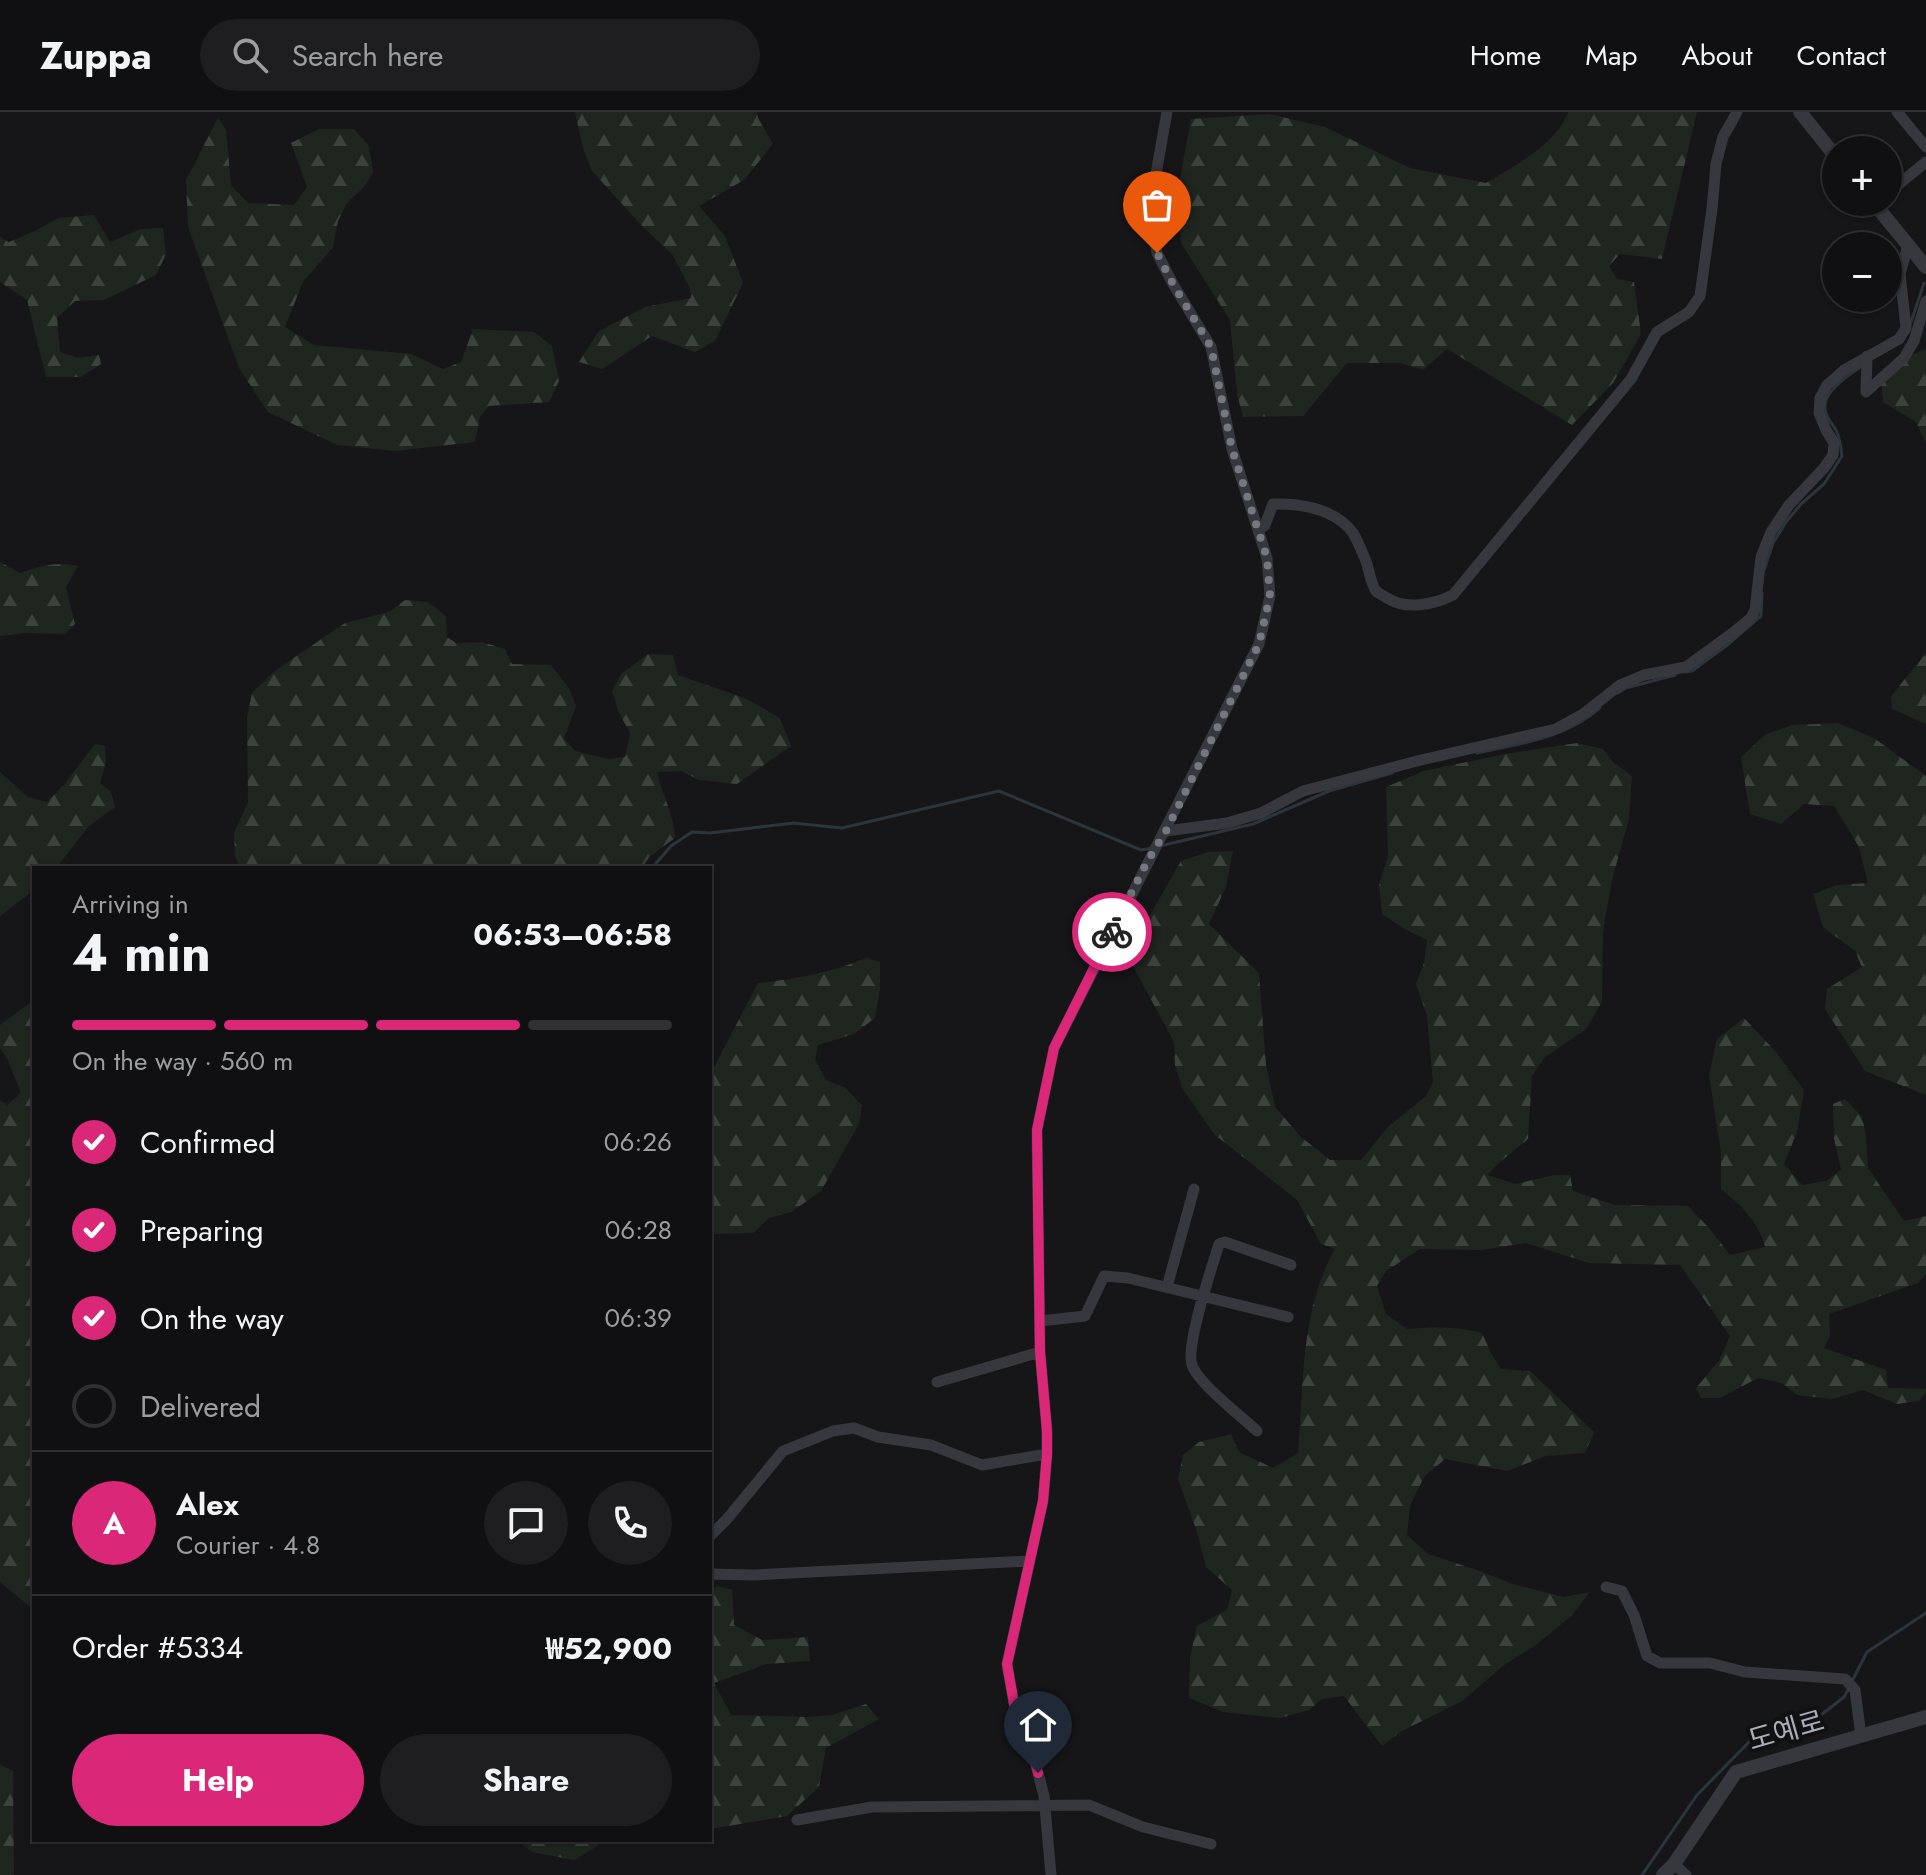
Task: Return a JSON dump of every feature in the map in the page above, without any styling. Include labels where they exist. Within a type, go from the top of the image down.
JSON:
[{"type":"street","points":[[1051,1875],[1045,1804],[1032,1750],[1014,1704],[1007,1664],[1043,1501],[1047,1454],[1040,1352],[1037,1130],[1054,1048],[1259,644],[1270,596],[1267,558],[1232,449],[1211,347],[1157,253],[1152,196],[1167,112]]},
{"type":"street","points":[[1258,531],[1265,525],[1273,504],[1311,507],[1333,516],[1352,532],[1376,591],[1394,602],[1418,605],[1453,595],[1631,379],[1657,332],[1689,312],[1700,296],[1716,164],[1723,137],[1737,112]]},
{"type":"street","points":[[1800,112],[1822,140]]},
{"type":"street","points":[[1897,112],[1926,147]]},
{"type":"street","points":[[1902,182],[1926,162]]},
{"type":"street","points":[[1885,216],[1926,267]]},
{"type":"street","points":[[1164,834],[1227,823],[1261,813],[1303,791],[1556,729],[1583,714],[1620,685],[1644,675],[1686,667],[1751,618],[1755,610],[1761,557],[1771,532],[1789,505],[1833,455],[1834,443],[1819,413],[1820,398],[1827,385],[1844,370],[1899,339],[1906,328],[1900,274],[1908,245]]},
{"type":"street","points":[[1867,356],[1866,392],[1904,358],[1914,341],[1926,301]]},
{"type":"street","points":[[1167,1287],[1194,1189]]},
{"type":"street","points":[[1257,1431],[1201,1379],[1192,1364],[1191,1351],[1219,1244],[1225,1242],[1291,1265]]},
{"type":"street","points":[[1040,1321],[1085,1316],[1104,1276],[1128,1278],[1288,1317]]},
{"type":"street","points":[[937,1382],[1040,1352]]},
{"type":"street","points":[[712,1534],[783,1451],[833,1431],[854,1428],[878,1437],[931,1445],[982,1465],[1047,1454]]},
{"type":"street","points":[[712,1574],[753,1575],[1030,1561]]},
{"type":"street","points":[[1606,1587],[1622,1591],[1634,1615],[1647,1656],[1660,1663],[1710,1663],[1745,1672],[1845,1679],[1855,1690],[1861,1736]]},
{"type":"street","name":"도예로","points":[[1668,1870],[1736,1772],[1926,1717]]},
{"type":"street","points":[[797,1820],[872,1807],[1089,1805],[1143,1827],[1211,1844]]},
{"type":"street","points":[[1668,1870],[1686,1875]]},
{"type":"green space","points":[[575,112],[757,112],[773,144],[744,180],[699,206],[725,236],[743,283],[715,341],[695,352],[652,336],[602,369],[579,362],[599,331],[645,307],[691,298],[690,288],[672,254],[592,171]]},
{"type":"green space","points":[[1568,112],[1697,112],[1662,259],[1620,254],[1609,266],[1617,279],[1634,282],[1641,334],[1613,383],[1572,425],[1447,349],[1423,370],[1400,363],[1347,363],[1303,416],[1243,417],[1237,394],[1230,320],[1181,243],[1178,189],[1191,119],[1269,114],[1325,127],[1410,168],[1486,183],[1545,144]]},
{"type":"green space","points":[[218,118],[226,130],[231,185],[248,203],[294,205],[307,187],[291,143],[319,129],[354,129],[369,146],[373,173],[347,203],[338,221],[333,247],[303,282],[285,327],[314,345],[411,354],[443,369],[461,362],[473,329],[534,332],[552,346],[559,381],[549,402],[489,406],[480,417],[475,442],[395,451],[337,445],[268,412],[239,368],[188,227],[186,180]]},
{"type":"green space","points":[[94,215],[110,242],[141,229],[163,228],[166,254],[156,275],[104,300],[75,301],[57,318],[60,352],[78,358],[99,355],[101,364],[81,377],[46,377],[27,300],[0,282],[0,237],[9,242],[58,218]]},
{"type":"green space","points":[[1926,349],[1926,443],[1916,422],[1883,402],[1881,381],[1904,358]]},
{"type":"green space","points":[[0,562],[20,573],[49,565],[78,566],[66,587],[75,624],[65,634],[0,636]]},
{"type":"green space","points":[[405,600],[428,602],[446,616],[447,637],[456,643],[482,642],[505,649],[512,664],[551,665],[569,688],[576,706],[564,738],[575,751],[608,759],[625,757],[630,733],[612,691],[621,674],[648,654],[673,655],[678,675],[747,699],[780,718],[791,746],[737,784],[699,780],[681,771],[657,772],[675,838],[649,857],[643,866],[239,866],[235,855],[234,833],[248,802],[247,717],[252,693],[276,670],[345,623],[389,612]]},
{"type":"green space","points":[[1926,653],[1926,724],[1892,709],[1891,696]]},
{"type":"green space","points":[[1838,723],[1874,738],[1926,776],[1926,1095],[1865,1071],[1825,1009],[1827,989],[1862,967],[1855,951],[1823,927],[1813,894],[1837,885],[1868,883],[1859,847],[1834,806],[1804,804],[1781,824],[1750,814],[1741,757],[1766,734],[1793,725]]},
{"type":"green space","points":[[1577,743],[1603,749],[1613,762],[1632,776],[1629,819],[1612,880],[1603,931],[1602,1002],[1586,1029],[1545,1057],[1532,1076],[1528,1139],[1487,1175],[1516,1184],[1554,1175],[1570,1175],[1573,1191],[1615,1205],[1688,1206],[1730,1255],[1765,1247],[1748,1215],[1721,1189],[1721,1153],[1709,1075],[1717,1039],[1744,1018],[1776,1052],[1804,1090],[1797,1132],[1784,1164],[1802,1185],[1826,1181],[1841,1170],[1834,1138],[1833,1104],[1845,1099],[1862,1117],[1868,1168],[1904,1221],[1926,1216],[1926,1274],[1918,1283],[1829,1314],[1830,1336],[1824,1348],[1886,1370],[1888,1388],[1926,1389],[1926,1393],[1919,1401],[1897,1404],[1863,1390],[1832,1399],[1797,1395],[1782,1383],[1758,1378],[1720,1398],[1701,1398],[1696,1388],[1719,1361],[1730,1336],[1680,1265],[1589,1263],[1526,1243],[1482,1250],[1420,1249],[1386,1271],[1377,1286],[1386,1314],[1407,1329],[1463,1329],[1482,1333],[1501,1369],[1530,1371],[1594,1432],[1585,1453],[1546,1456],[1507,1471],[1445,1459],[1424,1477],[1410,1506],[1407,1535],[1428,1554],[1513,1584],[1563,1597],[1590,1592],[1571,1616],[1536,1645],[1504,1665],[1462,1701],[1402,1731],[1382,1746],[1344,1696],[1322,1699],[1309,1710],[1280,1718],[1223,1712],[1189,1698],[1190,1657],[1197,1626],[1227,1610],[1232,1590],[1206,1567],[1178,1479],[1183,1455],[1199,1442],[1231,1434],[1239,1452],[1273,1468],[1298,1453],[1309,1322],[1315,1297],[1335,1249],[1321,1244],[1297,1200],[1214,1134],[1182,1088],[1175,1065],[1174,1042],[1127,955],[1181,861],[1208,852],[1233,851],[1226,887],[1209,924],[1259,973],[1266,1065],[1275,1107],[1301,1137],[1330,1160],[1361,1160],[1388,1127],[1426,1096],[1433,1082],[1427,1016],[1416,984],[1424,963],[1427,940],[1382,914],[1379,885],[1388,856],[1386,787],[1424,771]]},
{"type":"green space","points":[[95,744],[105,746],[106,762],[100,783],[111,792],[115,807],[89,826],[58,866],[32,866],[32,892],[0,916],[0,772],[28,797],[47,802]]},
{"type":"green space","points":[[866,958],[880,962],[880,989],[875,1018],[854,1034],[818,1045],[815,1060],[826,1080],[846,1088],[862,1106],[859,1124],[821,1191],[791,1212],[769,1218],[753,1233],[712,1233],[712,1071],[758,983],[839,968]]},
{"type":"green space","points":[[32,1001],[32,1608],[0,1582],[0,1100],[7,1105],[21,1093],[0,1048],[0,1025]]},
{"type":"green space","points":[[717,1586],[732,1590],[734,1625],[762,1640],[808,1637],[810,1661],[767,1664],[714,1683],[731,1715],[832,1715],[866,1704],[879,1719],[826,1748],[819,1787],[787,1816],[712,1829],[712,1589]]},
{"type":"green space","points":[[0,1765],[13,1771],[14,1875],[0,1875]]},
{"type":"green space","points":[[520,1842],[604,1842],[574,1860],[532,1852]]},
{"type":"waterway","points":[[1910,325],[1924,283]]},
{"type":"waterway","points":[[1764,570],[1773,543],[1786,522],[1824,484],[1842,456],[1837,433],[1826,414],[1826,401],[1839,383],[1864,365]]},
{"type":"waterway","points":[[1686,672],[1692,671],[1726,646],[1761,616],[1762,593]]},
{"type":"waterway","points":[[1618,693],[1675,675]]},
{"type":"waterway","points":[[1477,753],[1557,733],[1600,708]]},
{"type":"waterway","points":[[1160,846],[1253,824],[1329,791],[1392,773]]},
{"type":"waterway","points":[[654,866],[671,846],[692,832],[710,833],[794,823],[842,828],[999,791],[1141,850],[1152,848]]},
{"type":"waterway","points":[[1852,1681],[1867,1652],[1926,1613]]},
{"type":"waterway","points":[[1642,1875],[1697,1795],[1753,1738],[1816,1719],[1844,1697],[1849,1688]]},
{"type":"way so far","points":[[1112,932],[1259,644],[1270,596],[1267,558],[1232,449],[1211,347],[1157,253]]},
{"type":"route","points":[[1038,1773],[1014,1704],[1007,1664],[1043,1501],[1047,1454],[1040,1352],[1037,1130],[1054,1048],[1112,932]]}]
